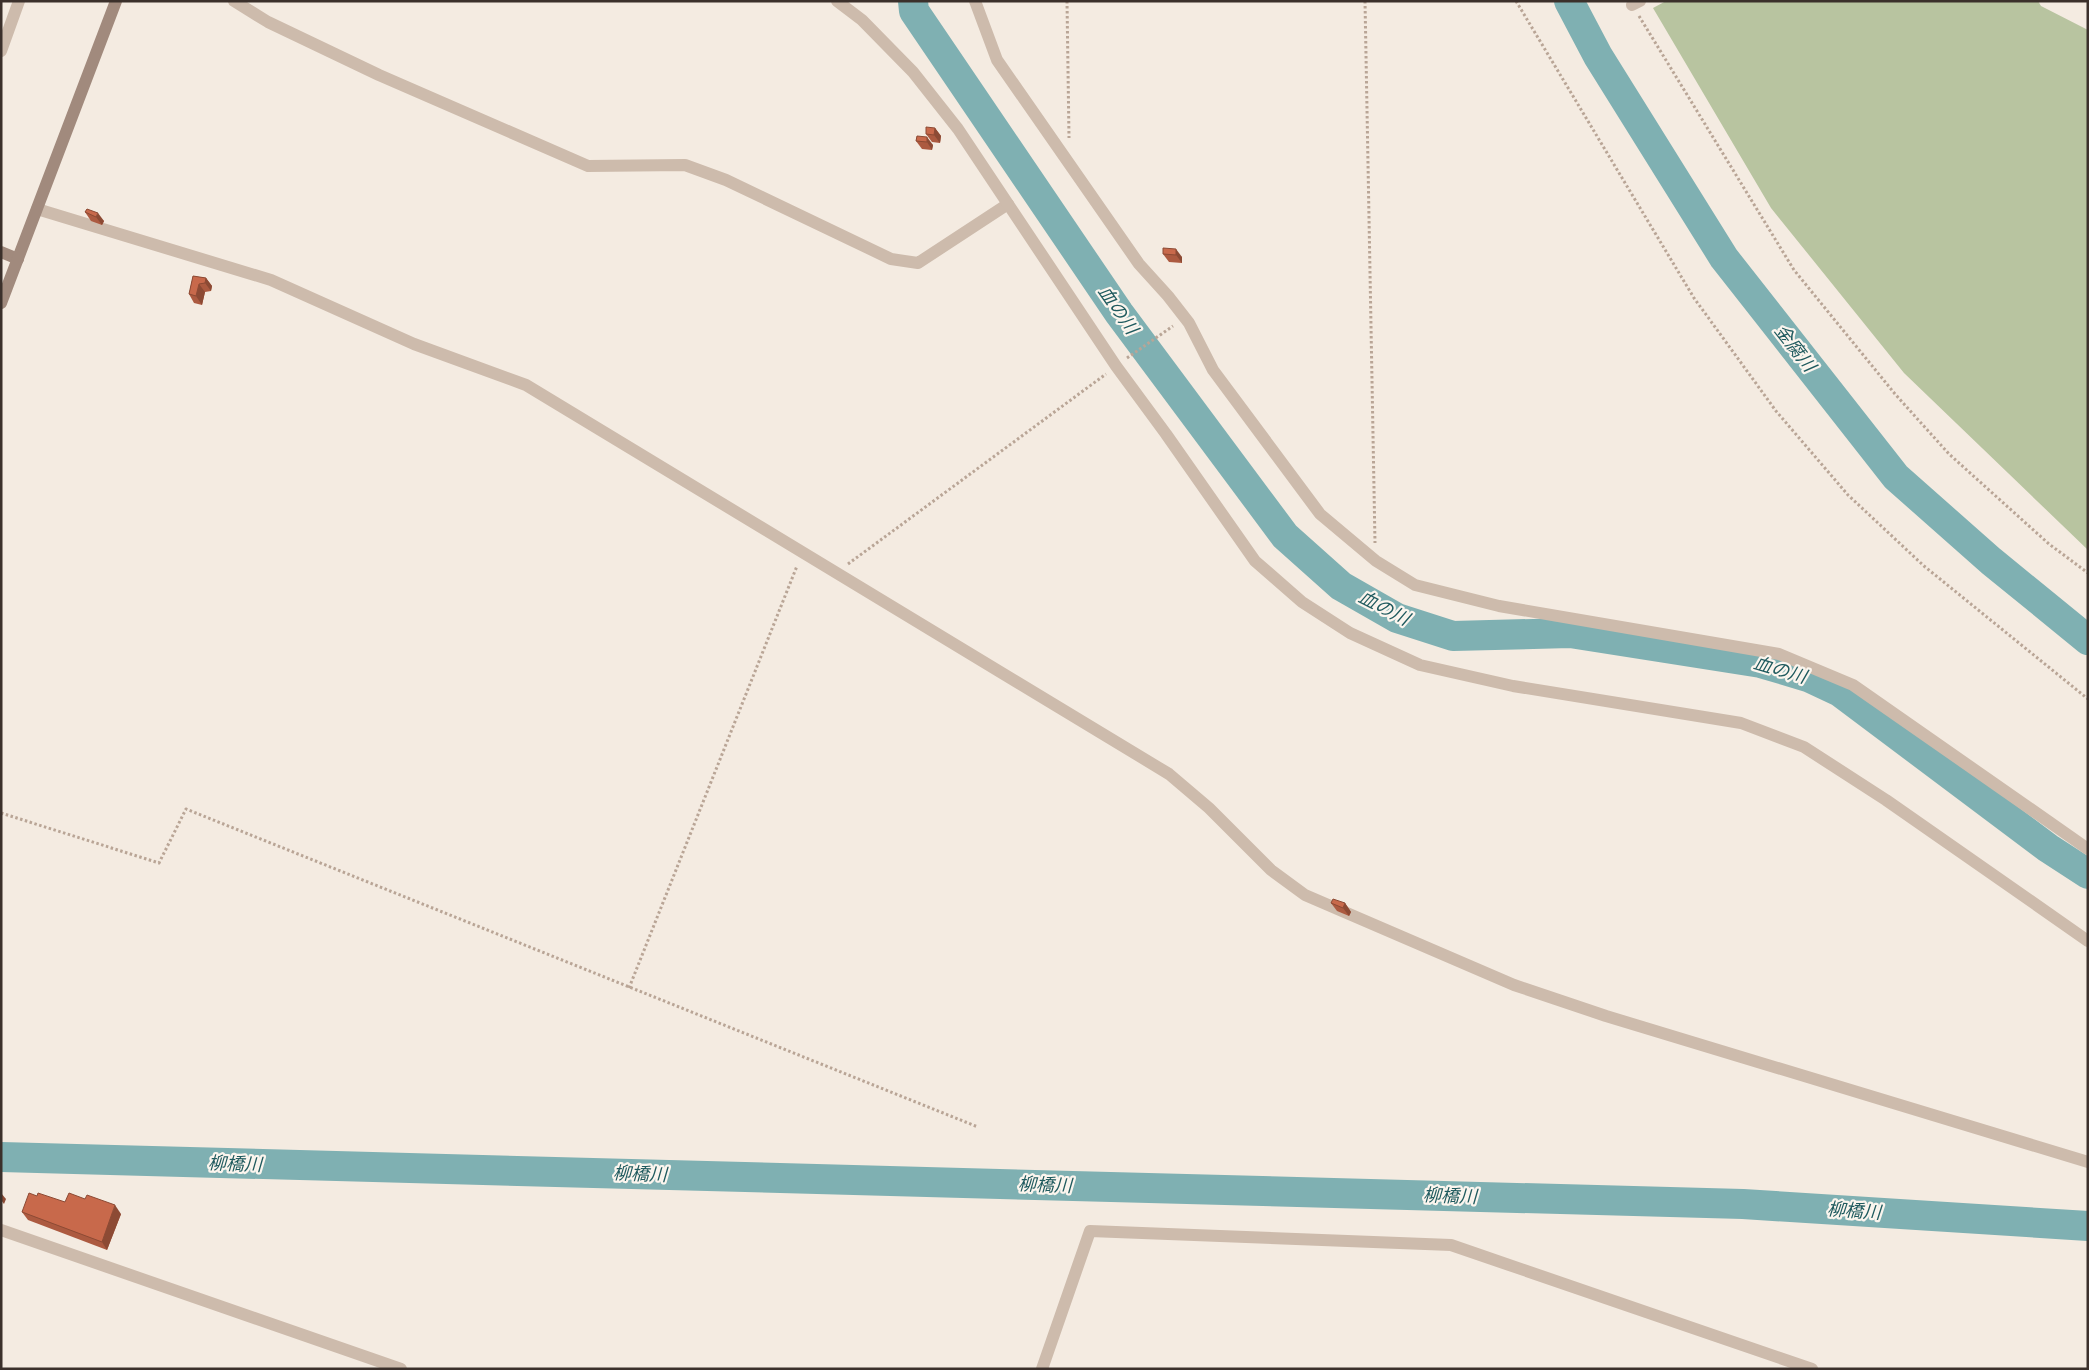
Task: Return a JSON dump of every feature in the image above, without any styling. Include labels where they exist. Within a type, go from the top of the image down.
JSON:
[{"type":"street","points":[[1,51],[5,28],[19,1]]},
{"type":"street","points":[[1,304],[116,1]]},
{"type":"street","points":[[234,1],[268,22],[379,75],[588,166],[685,165],[726,180],[891,259],[918,263],[1008,204]]},
{"type":"street","points":[[837,1],[862,20],[913,72],[958,129],[1116,366],[1166,434],[1254,561],[1302,602],[1350,633],[1420,664],[1513,686],[1741,723],[1804,747],[1886,800],[2088,941]]},
{"type":"street","points":[[975,1],[997,60],[1138,264],[1168,296],[1189,323],[1213,370],[1320,514],[1376,561],[1415,585],[1500,606],[1779,654],[1853,685],[2088,849]]},
{"type":"street","points":[[37,209],[271,280],[414,344],[526,386],[1170,774],[1208,808],[1270,870],[1306,895],[1523,988],[1625,1022],[2088,1162]]},
{"type":"street","points":[[1,252],[18,259]]},
{"type":"street","points":[[1,1230],[377,1365],[401,1369]]},
{"type":"street","points":[[1042,1369],[1090,1231],[1451,1245],[1812,1369]]},
{"type":"path","points":[[1067,1],[1069,164]]},
{"type":"path","points":[[1365,1],[1376,561]]},
{"type":"path","points":[[1516,1],[1694,298],[1776,411],[1848,495],[1924,566],[2088,699]]},
{"type":"path","points":[[1636,3],[1794,270],[1895,394],[1949,454],[2049,544],[2088,574]]},
{"type":"path","points":[[837,572],[1180,321]]},
{"type":"path","points":[[629,988],[803,552]]},
{"type":"path","points":[[1,813],[159,863],[186,809],[978,1127]]},
{"type":"green space","points":[[1666,1],[2038,1],[2041,6],[2088,30],[2088,550],[1904,373],[1771,208],[1653,8]]},
{"type":"building","points":[[926,127],[935,128],[934,135],[926,134]]},
{"type":"building","points":[[917,136],[927,137],[927,142],[916,141]]},
{"type":"building","points":[[87,209],[98,213],[96,217],[85,212]]},
{"type":"building","points":[[1163,248],[1176,249],[1176,255],[1163,254]]},
{"type":"building","points":[[193,276],[206,278],[205,283],[199,284],[196,296],[189,294]]},
{"type":"building","points":[[1333,899],[1345,903],[1343,908],[1331,903]]},
{"type":"building","points":[[29,1193],[37,1196],[38,1193],[65,1202],[69,1193],[85,1199],[87,1195],[115,1205],[102,1242],[22,1212]]},
{"type":"waterway","name":"血の川","points":[[908,1],[914,11]]},
{"type":"waterway","name":"血の川","points":[[913,1],[914,11],[1119,313],[1285,536],[1341,586],[1397,618],[1453,636],[1570,633],[1761,663],[1808,677],[1840,692],[2048,848],[2088,874]]},
{"type":"waterway","name":"金腐川","points":[[1569,1],[1598,56],[1724,258],[1896,477],[1991,561],[2088,640]]},
{"type":"waterway","name":"柳橋川","points":[[1,1157],[1743,1204],[2088,1226]]}]
